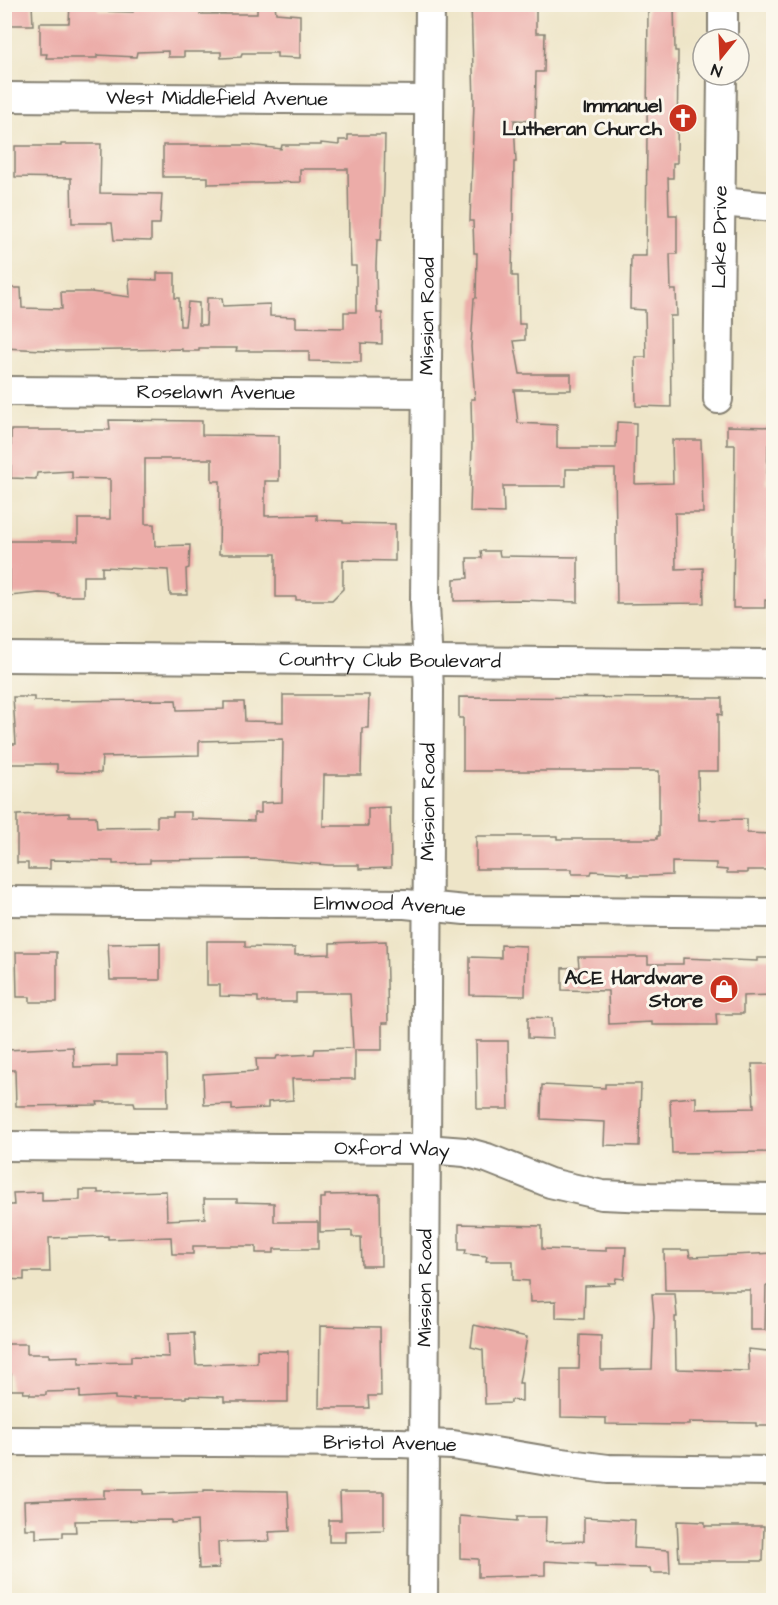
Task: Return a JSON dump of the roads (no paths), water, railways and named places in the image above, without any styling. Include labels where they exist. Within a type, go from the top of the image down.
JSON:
[{"type":"street","name":"Mission Road","points":[[423,1600],[428,906],[428,661],[425,603],[430,4]]},
{"type":"street","points":[[723,4],[723,27]]},
{"type":"street","name":"Lake Drive","points":[[718,399],[722,87]]},
{"type":"street","name":"West Middlefield Avenue","points":[[4,97],[429,100]]},
{"type":"street","points":[[721,202],[774,207]]},
{"type":"street","name":"Roselawn Avenue","points":[[4,391],[427,394]]},
{"type":"street","name":"Country Club Boulevard","points":[[4,657],[774,664]]},
{"type":"street","name":"Elmwood Avenue","points":[[4,902],[393,904],[465,910],[774,913]]},
{"type":"street","name":"Oxford Way","points":[[4,1146],[426,1149],[465,1152],[487,1158],[550,1183],[602,1194],[774,1199]]},
{"type":"street","name":"Bristol Avenue","points":[[4,1441],[424,1444],[465,1447],[609,1469],[774,1472]]},
{"type":"place","name":"Immanuel Lutheran Church","points":[[683,118]]},
{"type":"place","name":"ACE Hardware Store","points":[[724,989]]}]
